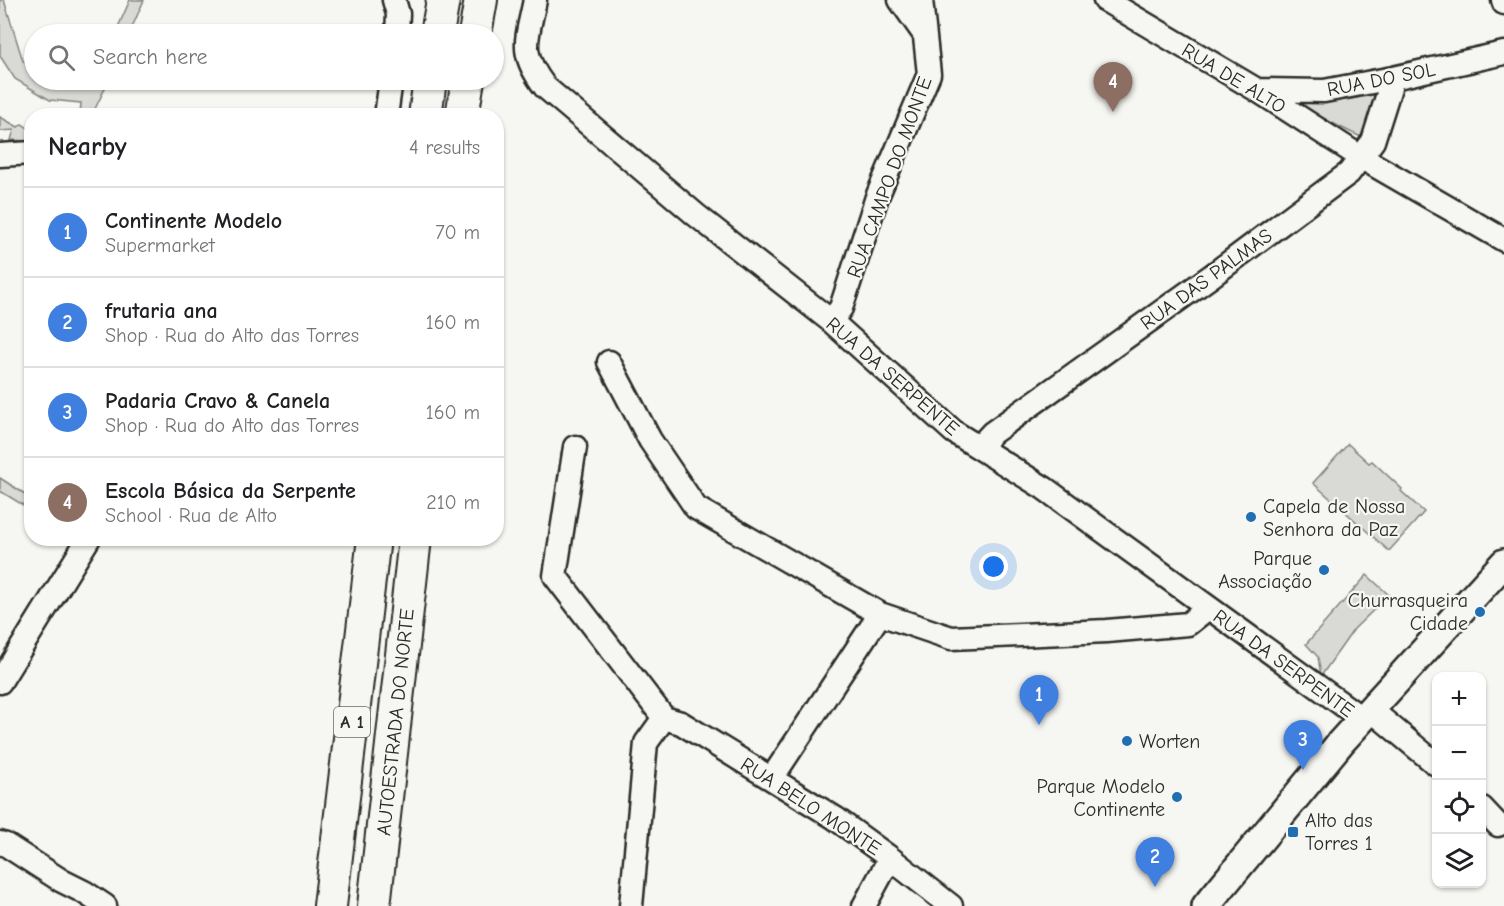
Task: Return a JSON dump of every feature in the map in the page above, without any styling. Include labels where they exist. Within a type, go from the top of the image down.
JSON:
[{"type":"highway","points":[[439,24],[443,0]]},
{"type":"highway","points":[[477,24],[481,0]]},
{"type":"highway","points":[[426,108],[429,90]]},
{"type":"highway","points":[[463,108],[466,90]]},
{"type":"highway","name":"AUTOESTRADA DO NORTE","points":[[330,906],[373,546]]},
{"type":"highway","name":"AUTOESTRADA DO NORTE","points":[[374,906],[414,546]]},
{"type":"main road","points":[[1206,906],[1366,714],[1504,563]]},
{"type":"street","points":[[394,0],[398,14],[398,24]]},
{"type":"street","name":"RUA DA SERPENTE","points":[[535,0],[526,48],[531,69],[545,87],[696,215],[831,321],[954,432],[1044,488],[1208,608],[1432,760]]},
{"type":"street","name":"RUA CAMPO DO MONTE","points":[[831,321],[842,308],[877,197],[930,74],[925,35],[900,0]]},
{"type":"street","points":[[921,0],[925,35]]},
{"type":"street","name":"RUA DE ALTO","points":[[1105,0],[1257,90],[1362,158],[1504,240]]},
{"type":"street","name":"RUA DO SOL","points":[[1257,90],[1324,91],[1504,53]]},
{"type":"street","name":"RUA DAS PALMAS","points":[[979,447],[992,433],[1210,277],[1349,173],[1373,141],[1393,78]]},
{"type":"street","points":[[387,108],[390,90]]},
{"type":"street","points":[[0,154],[24,153]]},
{"type":"street","points":[[609,362],[650,440],[696,508],[880,614],[951,638],[1107,632],[1188,624],[1208,608]]},
{"type":"street","points":[[575,447],[555,576],[664,718],[646,743],[631,906]]},
{"type":"street","points":[[0,682],[83,546]]},
{"type":"street","points":[[772,778],[880,614]]},
{"type":"street","name":"RUA BELO MONTE","points":[[664,718],[681,723],[834,818],[951,906]]},
{"type":"street","points":[[1486,812],[1498,825]]},
{"type":"street","points":[[0,843],[105,906]]},
{"type":"street","points":[[864,906],[890,858]]},
{"type":"shaded area","points":[[0,0],[4,0],[24,61],[24,84],[15,79],[0,56]]},
{"type":"shaded area","points":[[130,0],[144,0],[133,24],[119,24]]},
{"type":"shaded area","points":[[33,90],[104,90],[95,108],[81,108],[81,103],[50,100]]},
{"type":"shaded area","points":[[1378,94],[1362,137],[1295,102],[1296,98],[1327,101]]},
{"type":"shaded area","points":[[0,117],[18,127],[22,124],[24,125],[24,141],[11,140],[14,130],[0,131]]},
{"type":"shaded area","points":[[1348,444],[1369,463],[1372,461],[1424,512],[1389,551],[1313,483]]},
{"type":"shaded area","points":[[0,478],[24,493],[24,506],[0,491]]},
{"type":"shaded area","points":[[1367,575],[1389,595],[1354,629],[1321,676],[1318,657],[1306,644]]},
{"type":"place","name":"Escola Básica da Serpente","points":[[1113,112]]},
{"type":"place","name":"Capela de Nossa Senhora da Paz","points":[[1251,517]]},
{"type":"place","name":"Parque Associação","points":[[1324,570]]},
{"type":"place","name":"Churrasqueira Cidade","points":[[1480,612]]},
{"type":"place","name":"Continente Modelo","points":[[1039,725]]},
{"type":"place","name":"Worten","points":[[1127,741]]},
{"type":"place","name":"Padaria Cravo & Canela","points":[[1303,770]]},
{"type":"place","name":"Parque Modelo Continente","points":[[1177,797]]},
{"type":"place","name":"Alto das Torres 1","points":[[1293,832]]},
{"type":"place","name":"frutaria ana","points":[[1155,887]]}]
